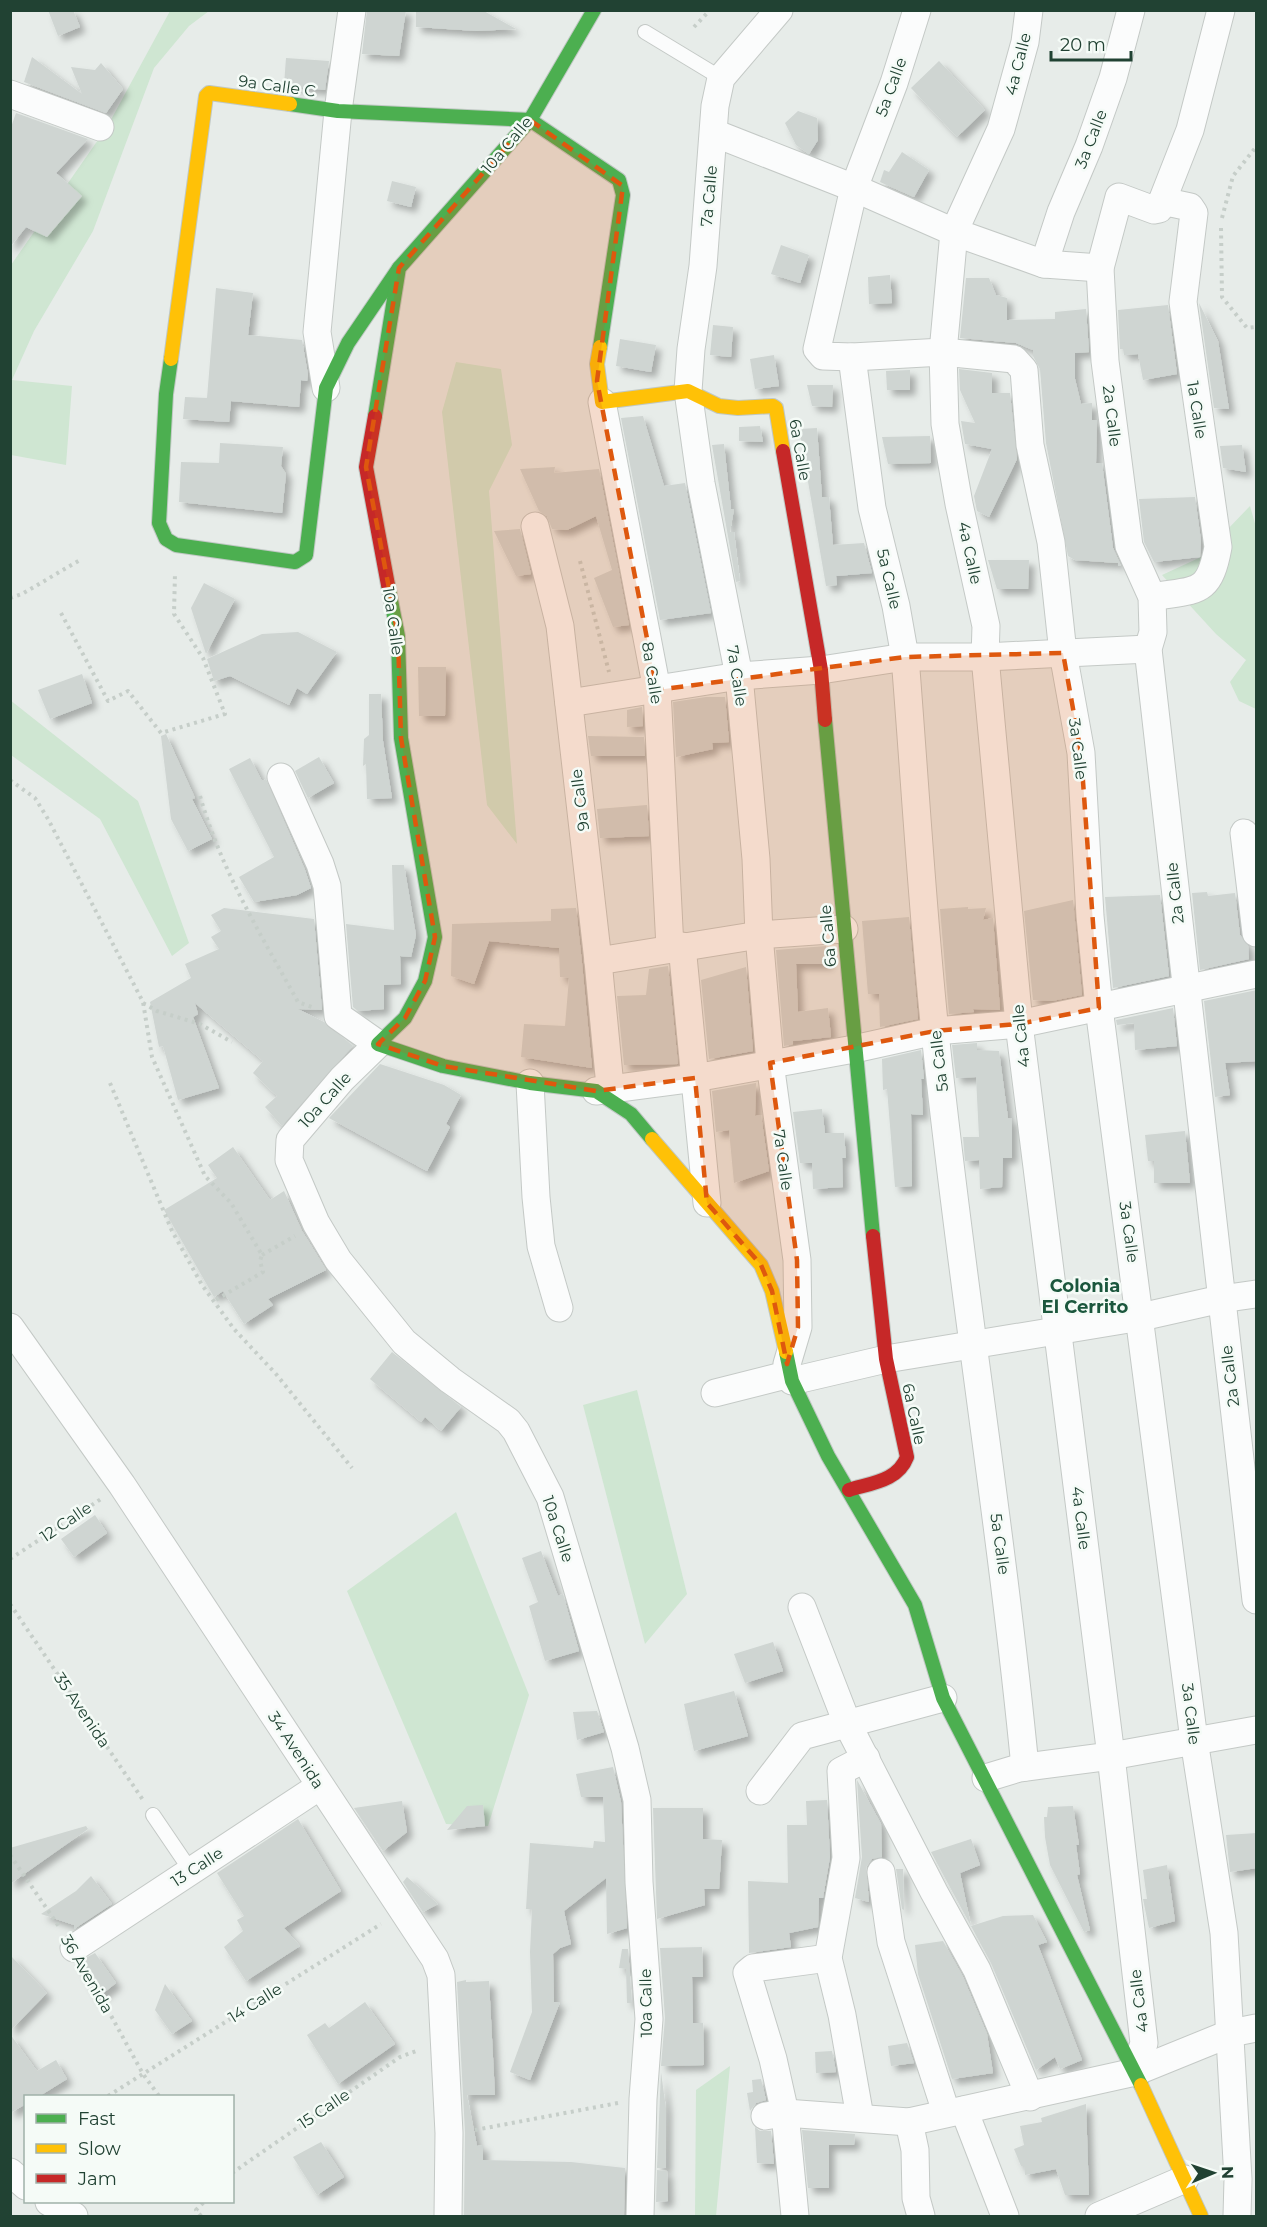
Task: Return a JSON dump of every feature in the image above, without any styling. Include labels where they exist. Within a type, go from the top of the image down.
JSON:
[{"type":"street","points":[[176,545],[295,562],[306,555],[326,388],[317,332],[338,111],[352,10]]},
{"type":"street","name":"10a Calle","points":[[594,10],[530,120],[399,268],[366,467],[398,636],[401,738],[435,937],[425,981],[405,1018],[342,1079],[290,1140],[289,1160],[316,1224],[338,1260],[404,1342],[450,1380],[508,1421],[516,1431],[550,1497],[626,1748],[637,1800],[639,1882],[650,2019],[643,2099],[640,2217]]},
{"type":"street","name":"7a Calle","points":[[778,10],[721,78],[715,106],[703,266],[690,349],[688,391],[700,483],[740,676],[756,859],[759,935],[770,1063],[797,1260],[798,1327],[790,1373]]},
{"type":"street","name":"5a Calle","points":[[917,10],[894,83],[854,188],[826,301],[817,349],[823,356],[852,357],[872,508],[896,606],[905,657],[935,1031],[972,1343],[1012,1627],[1025,1767]]},
{"type":"street","name":"4a Calle","points":[[1029,10],[1025,42],[1001,129],[954,232],[943,352],[945,424],[959,504],[986,626],[985,657],[1019,1024],[1111,1756],[1144,2043],[1135,2072]]},
{"type":"street","name":"3a Calle","points":[[1044,264],[1061,212],[1089,146],[1113,78],[1131,10]]},
{"type":"street","points":[[1158,205],[1190,130],[1221,10]]},
{"type":"street","points":[[10,93],[100,127]]},
{"type":"street","name":"9a Calle C","points":[[176,545],[166,539],[159,523],[166,394],[206,96],[212,94],[338,111],[530,120]]},
{"type":"street","name":"8a Calle","points":[[530,120],[619,180],[623,195],[597,364],[599,391],[657,690],[676,947],[695,1078],[707,1203]]},
{"type":"street","points":[[714,133],[854,188],[954,232],[1044,264],[1100,268]]},
{"type":"street","name":"2a Calle","points":[[1158,205],[1122,196],[1117,200],[1100,268],[1105,361],[1129,546],[1152,597],[1153,632],[1148,649],[1185,990],[1257,1600]]},
{"type":"street","name":"1a Calle","points":[[1152,597],[1200,589],[1213,573],[1218,546],[1183,302],[1194,213],[1190,207],[1158,205]]},
{"type":"street","points":[[326,388],[348,343],[399,268]]},
{"type":"street","name":"3a Calle","points":[[852,357],[943,352],[1014,359],[1024,370],[1030,445],[1051,542],[1063,653],[1080,753],[1090,916],[1099,1008],[1141,1317],[1194,1740],[1224,1933],[1244,2030],[1237,2217]]},
{"type":"street","points":[[599,391],[688,391]]},
{"type":"street","name":"6a Calle","points":[[688,391],[706,404],[730,410],[773,406],[776,408],[821,670],[854,1049],[886,1359],[907,1457],[899,1473],[849,1490]]},
{"type":"street","name":"9a Calle","points":[[535,526],[560,626],[598,961],[602,1084]]},
{"type":"street","points":[[569,702],[740,676],[821,670],[905,657],[985,657],[1148,649]]},
{"type":"street","points":[[281,777],[327,885],[338,1016],[378,1044],[443,1066],[530,1083],[602,1084],[695,1078],[854,1049],[935,1031],[1019,1024],[1257,974]]},
{"type":"street","points":[[1244,833],[1257,933]]},
{"type":"street","points":[[598,961],[759,935],[844,928]]},
{"type":"street","points":[[530,1083],[541,1246],[559,1308]]},
{"type":"street","points":[[602,1084],[631,1114],[761,1265],[772,1290],[790,1373],[828,1456],[915,1605],[944,1698],[1135,2072],[1201,2217]]},
{"type":"street","points":[[715,1393],[790,1373],[1141,1317],[1221,1299],[1257,1294]]},
{"type":"street","name":"34 Avenida","points":[[10,1327],[122,1485],[435,1959],[441,1976],[449,2133],[448,2217]]},
{"type":"street","points":[[802,1607],[847,1723],[867,1758],[934,1893],[977,1970],[1030,2097]]},
{"type":"street","points":[[760,1791],[802,1736],[944,1698]]},
{"type":"street","points":[[986,1778],[1025,1767],[1111,1756],[1257,1730]]},
{"type":"street","points":[[860,2117],[842,2015],[828,1958],[846,1858],[841,1771],[867,1758]]},
{"type":"street","name":"13 Calle","points":[[74,1948],[320,1786]]},
{"type":"street","points":[[881,1872],[891,1942],[955,2111],[1005,2217]]},
{"type":"street","points":[[795,2217],[775,2114],[773,2059],[747,1973],[753,1968],[828,1958]]},
{"type":"street","points":[[775,2114],[860,2117],[909,2122],[1135,2072],[1244,2030]]},
{"type":"street","points":[[909,2122],[915,2150],[916,2198],[921,2217]]},
{"type":"street","points":[[10,2172],[24,2184]]},
{"type":"street","points":[[1099,2217],[1185,2179]]},
{"type":"street","points":[[51,2203],[74,2217]]},
{"type":"lane","points":[[645,32],[721,78]]},
{"type":"lane","points":[[153,1815],[191,1871]]},
{"type":"path","points":[[694,27],[710,10]]},
{"type":"path","points":[[1257,147],[1233,176],[1221,222],[1222,297],[1247,328],[1257,327]]},
{"type":"path","points":[[61,613],[108,700],[128,691],[161,733],[225,714],[203,658],[174,614],[176,545]]},
{"type":"path","points":[[10,598],[22,594],[80,560]]},
{"type":"path","points":[[580,561],[615,696]]},
{"type":"path","points":[[10,780],[35,798],[48,819],[143,1002],[152,1057],[205,1176],[231,1203],[262,1256]]},
{"type":"path","points":[[200,796],[219,855],[298,1002],[338,1016]]},
{"type":"path","points":[[143,1002],[157,1011],[200,1024],[232,1042]]},
{"type":"path","points":[[110,1083],[172,1231],[214,1301],[351,1468]]},
{"type":"path","points":[[214,1301],[263,1272],[260,1261],[262,1256],[316,1224]]},
{"type":"path","name":"12 Calle","points":[[10,1559],[122,1485]]},
{"type":"path","name":"35 Avenida","points":[[10,1604],[153,1815]]},
{"type":"path","name":"36 Avenida","points":[[10,1855],[74,1948],[142,2074],[158,2095]]},
{"type":"path","name":"14 Calle","points":[[111,2095],[402,1911]]},
{"type":"path","name":"15 Calle","points":[[234,2172],[400,2057],[417,2051]]},
{"type":"path","points":[[449,2133],[643,2099]]},
{"type":"path","points":[[201,2217],[196,2210],[203,2203]]},
{"type":"highlighted area","points":[[530,120],[623,186],[597,381],[657,690],[905,657],[1063,653],[1081,753],[1099,1008],[1019,1024],[935,1031],[770,1063],[797,1260],[798,1327],[787,1364],[772,1291],[761,1265],[707,1203],[695,1078],[596,1091],[443,1066],[378,1044],[405,1018],[425,981],[435,937],[401,738],[398,636],[366,467],[399,268]]},
{"type":"green space","points":[[170,11],[209,11],[189,26],[154,68],[93,231],[34,331],[12,380],[72,386],[66,465],[11,455],[11,265],[107,127]]},
{"type":"green space","points":[[456,362],[501,369],[512,445],[489,491],[517,844],[487,805],[442,412]]},
{"type":"green space","points":[[1250,506],[1256,527],[1256,709],[1239,701],[1230,682],[1246,660],[1216,634],[1162,575],[1201,557]]},
{"type":"green space","points":[[10,700],[138,801],[189,943],[172,956],[100,819],[11,755]]},
{"type":"green space","points":[[637,1390],[687,1594],[645,1644],[583,1405]]},
{"type":"green space","points":[[456,1512],[529,1695],[488,1826],[446,1824],[347,1591]]},
{"type":"green space","points":[[730,2066],[716,2216],[695,2216],[696,2090]]},
{"type":"building","points":[[48,10],[73,10],[80,27],[58,36]]},
{"type":"building","points":[[367,10],[406,10],[399,56],[362,54]]},
{"type":"building","points":[[416,10],[482,10],[516,29],[477,31],[416,27]]},
{"type":"building","points":[[32,57],[82,94],[71,67],[95,70],[101,63],[123,89],[106,113],[24,82]]},
{"type":"building","points":[[286,58],[329,61],[325,90],[284,85]]},
{"type":"building","points":[[939,61],[985,110],[957,137],[911,88]]},
{"type":"building","points":[[798,111],[817,118],[818,140],[809,154],[796,145],[785,123]]},
{"type":"building","points":[[16,113],[88,139],[56,173],[82,196],[47,237],[26,227],[10,247],[10,130]]},
{"type":"building","points":[[902,152],[929,170],[914,197],[880,182],[884,170],[889,172]]},
{"type":"building","points":[[392,181],[416,187],[411,207],[387,201]]},
{"type":"building","points":[[781,245],[809,255],[800,283],[771,274]]},
{"type":"building","points":[[890,275],[892,303],[869,304],[868,277]]},
{"type":"building","points":[[966,278],[989,278],[996,295],[1007,298],[1007,320],[1055,319],[1055,312],[1086,309],[1089,352],[1075,353],[1075,379],[1081,404],[1092,403],[1092,420],[1097,420],[1096,463],[1102,463],[1113,548],[1121,566],[1118,566],[1118,563],[1075,560],[1068,556],[1046,443],[1040,369],[1033,356],[1033,350],[1016,343],[960,338]]},
{"type":"building","points":[[216,288],[253,293],[248,335],[302,340],[308,375],[307,381],[301,380],[299,407],[231,401],[229,422],[183,419],[185,397],[207,398]]},
{"type":"building","points":[[1199,303],[1218,341],[1229,409],[1214,408]]},
{"type":"building","points":[[1168,305],[1177,374],[1143,380],[1138,354],[1124,355],[1123,349],[1120,349],[1118,310]]},
{"type":"building","points":[[713,325],[733,327],[731,357],[710,355]]},
{"type":"building","points":[[620,339],[656,345],[651,372],[616,366]]},
{"type":"building","points":[[774,355],[779,386],[755,389],[750,359]]},
{"type":"building","points":[[959,369],[992,373],[992,393],[1010,393],[1017,459],[989,517],[977,511],[974,496],[992,449],[965,444],[961,421],[975,423],[960,390]]},
{"type":"building","points":[[910,370],[910,390],[887,390],[886,371]]},
{"type":"building","points":[[807,385],[833,385],[832,407],[812,406]]},
{"type":"building","points":[[643,416],[664,486],[685,483],[711,613],[660,620],[621,418]]},
{"type":"building","points":[[760,426],[763,442],[739,441],[739,427]]},
{"type":"building","points":[[817,428],[822,497],[829,497],[833,545],[864,543],[872,573],[836,576],[837,585],[826,586],[799,429]]},
{"type":"building","points":[[930,436],[931,463],[888,464],[882,437]]},
{"type":"building","points":[[220,443],[283,447],[281,466],[286,474],[282,513],[179,502],[181,462],[219,463]]},
{"type":"building","points":[[724,444],[731,509],[734,509],[730,532],[734,532],[740,581],[736,582],[712,445]]},
{"type":"building","points":[[1242,445],[1246,472],[1223,468],[1220,446]]},
{"type":"building","points":[[555,467],[554,473],[599,469],[629,625],[613,627],[594,578],[612,570],[596,516],[567,530],[552,529],[547,516],[539,511],[520,469]]},
{"type":"building","points":[[1195,497],[1201,541],[1200,557],[1154,562],[1144,542],[1139,499]]},
{"type":"building","points":[[520,529],[531,574],[516,576],[494,531]]},
{"type":"building","points":[[988,560],[1029,560],[1028,589],[997,589]]},
{"type":"building","points":[[204,583],[235,599],[206,654],[191,608]]},
{"type":"building","points":[[298,632],[337,652],[307,694],[297,688],[289,705],[230,676],[214,681],[207,659],[262,634]]},
{"type":"building","points":[[418,667],[446,667],[445,716],[419,716]]},
{"type":"building","points":[[82,674],[92,703],[50,719],[38,690]]},
{"type":"building","points":[[369,694],[381,694],[383,741],[392,798],[367,799],[366,764],[363,766],[364,739],[369,735]]},
{"type":"building","points":[[706,697],[725,697],[729,742],[712,743],[713,749],[676,757],[673,702]]},
{"type":"building","points":[[642,707],[643,726],[627,727],[627,710]]},
{"type":"building","points":[[166,734],[195,798],[192,799],[212,839],[188,851],[171,819],[161,736]]},
{"type":"building","points":[[588,736],[644,737],[645,756],[591,756]]},
{"type":"building","points":[[319,757],[334,783],[308,798],[295,771]]},
{"type":"building","points":[[250,758],[262,781],[266,779],[305,870],[311,888],[297,895],[254,902],[239,877],[274,857],[229,769]]},
{"type":"building","points":[[647,805],[649,836],[600,838],[597,809]]},
{"type":"building","points":[[392,865],[404,865],[416,935],[411,957],[400,956],[401,984],[384,985],[384,1009],[358,1011],[353,1007],[346,924],[394,930]]},
{"type":"building","points":[[1207,892],[1208,896],[1235,893],[1240,935],[1248,946],[1249,959],[1200,970],[1192,893]]},
{"type":"building","points":[[1160,895],[1169,976],[1113,988],[1105,897]]},
{"type":"building","points":[[1073,900],[1082,995],[1052,1001],[1033,1000],[1024,911]]},
{"type":"building","points":[[968,907],[968,909],[986,908],[983,920],[993,918],[1000,1010],[973,1009],[974,1012],[949,1014],[940,909]]},
{"type":"building","points":[[224,908],[314,919],[322,1010],[298,1009],[324,1022],[353,1046],[282,1126],[265,1107],[277,1096],[253,1073],[263,1061],[195,1003],[198,1014],[193,1017],[219,1088],[178,1100],[163,1046],[159,1047],[150,1002],[191,978],[185,964],[219,949],[211,937],[221,931],[211,915]]},
{"type":"building","points":[[576,908],[592,1068],[521,1057],[524,1024],[565,1026],[569,978],[560,977],[559,948],[489,941],[474,984],[451,976],[452,924],[551,921],[551,909]]},
{"type":"building","points":[[909,917],[918,1019],[880,1027],[879,994],[868,994],[862,921]]},
{"type":"building","points":[[826,946],[828,964],[796,964],[798,1012],[828,1008],[831,1037],[793,1041],[793,1044],[784,1046],[776,950]]},
{"type":"building","points":[[668,966],[678,1064],[624,1065],[617,996],[646,995],[649,969]]},
{"type":"building","points":[[746,967],[753,1051],[709,1059],[701,980]]},
{"type":"building","points":[[1257,990],[1257,1061],[1225,1063],[1230,1095],[1215,1097],[1204,1001]]},
{"type":"building","points":[[1173,1008],[1177,1046],[1135,1050],[1134,1023],[1117,1025],[1116,1020]]},
{"type":"building","points":[[977,1043],[977,1050],[999,1051],[1008,1118],[1012,1119],[1012,1158],[1003,1158],[1002,1187],[980,1189],[979,1160],[965,1161],[963,1137],[979,1137],[976,1077],[956,1078],[952,1045]]},
{"type":"building","points":[[921,1050],[924,1079],[921,1079],[923,1115],[911,1114],[912,1186],[895,1187],[887,1089],[883,1090],[882,1059]]},
{"type":"building","points":[[380,1064],[444,1085],[461,1095],[446,1124],[450,1127],[427,1171],[329,1118]]},
{"type":"building","points":[[756,1083],[755,1116],[761,1115],[769,1171],[734,1183],[729,1130],[716,1132],[712,1091]]},
{"type":"building","points":[[822,1109],[825,1133],[844,1133],[846,1158],[842,1158],[843,1187],[813,1189],[812,1163],[800,1163],[793,1112]]},
{"type":"building","points":[[1185,1131],[1190,1183],[1154,1183],[1154,1161],[1148,1161],[1145,1135]]},
{"type":"building","points":[[233,1147],[270,1200],[284,1191],[302,1231],[326,1270],[268,1299],[273,1305],[244,1324],[223,1291],[214,1297],[164,1210],[217,1178],[208,1165]]},
{"type":"building","points":[[392,1352],[461,1407],[441,1431],[425,1417],[421,1422],[370,1379]]},
{"type":"building","points":[[95,1515],[107,1533],[74,1557],[61,1539]]},
{"type":"building","points":[[541,1551],[558,1596],[563,1594],[579,1651],[545,1661],[529,1606],[538,1602],[522,1558]]},
{"type":"building","points":[[773,1642],[783,1671],[745,1683],[734,1654]]},
{"type":"building","points":[[734,1691],[748,1736],[694,1751],[684,1704]]},
{"type":"building","points":[[597,1711],[604,1732],[577,1740],[573,1712]]},
{"type":"building","points":[[613,1767],[621,1802],[627,1928],[607,1934],[606,1878],[564,1911],[571,1944],[560,1948],[553,1954],[554,2002],[560,2002],[530,2080],[510,2072],[532,2012],[530,1952],[532,1909],[526,1909],[530,1843],[593,1848],[594,1841],[605,1842],[603,1797],[581,1797],[576,1774]]},
{"type":"building","points":[[857,1780],[881,1824],[882,1857],[872,1859],[866,1867],[869,1902],[855,1898],[862,1857]]},
{"type":"building","points":[[827,1800],[830,1857],[823,1898],[819,1898],[818,1927],[789,1933],[791,1947],[749,1953],[748,1881],[788,1883],[787,1825],[807,1825],[806,1801]]},
{"type":"building","points":[[402,1801],[407,1832],[383,1851],[354,1808]]},
{"type":"building","points":[[483,1805],[485,1826],[447,1830],[467,1806]]},
{"type":"building","points":[[1073,1806],[1079,1845],[1076,1845],[1080,1874],[1077,1875],[1090,1930],[1084,1932],[1050,1865],[1045,1837],[1044,1817],[1047,1817],[1048,1807]]},
{"type":"building","points":[[653,1808],[703,1808],[703,1839],[722,1840],[719,1889],[704,1889],[705,1905],[657,1919]]},
{"type":"building","points":[[298,1819],[341,1891],[284,1928],[300,1946],[246,1981],[224,1947],[243,1931],[237,1920],[244,1916],[217,1873]]},
{"type":"building","points":[[86,1826],[88,1829],[10,1884],[10,1848]]},
{"type":"building","points":[[1257,1833],[1257,1868],[1230,1872],[1226,1835]]},
{"type":"building","points":[[971,1839],[980,1865],[960,1873],[971,1926],[931,1852]]},
{"type":"building","points":[[1167,1865],[1175,1921],[1149,1928],[1143,1899],[1147,1899],[1143,1870]]},
{"type":"building","points":[[896,1869],[903,1869],[904,1910],[902,1909]]},
{"type":"building","points":[[91,1876],[112,1904],[74,1929],[74,1925],[41,1914],[76,1891]]},
{"type":"building","points":[[407,1877],[438,1904],[423,1912],[403,1882]]},
{"type":"building","points":[[1033,1915],[1047,1942],[1038,1945],[1082,2060],[1060,2069],[1055,2057],[1036,2070],[991,1963],[971,1926],[1003,1916]]},
{"type":"building","points":[[943,1941],[963,1977],[987,2034],[993,2073],[952,2079],[918,1974],[915,1945]]},
{"type":"building","points":[[702,1947],[703,1977],[692,1977],[693,2023],[703,2023],[704,2065],[661,2066],[665,2018],[660,1948]]},
{"type":"building","points":[[622,1949],[628,1949],[632,2003],[627,2003],[626,1969],[619,1968]]},
{"type":"building","points":[[95,1953],[116,1983],[96,1999],[76,1963]]},
{"type":"building","points":[[10,1955],[47,1993],[10,2031]]},
{"type":"building","points":[[466,1980],[466,1982],[489,1981],[495,2095],[467,2095],[477,2146],[483,2145],[483,2160],[571,2162],[625,2168],[624,2217],[464,2217],[465,2132],[457,1982]]},
{"type":"building","points":[[165,1984],[192,2021],[172,2034],[155,2010]]},
{"type":"building","points":[[365,2002],[395,2044],[338,2084],[307,2035],[325,2023],[329,2028]]},
{"type":"building","points":[[10,2034],[37,2071],[56,2060],[67,2079],[41,2095],[24,2095],[24,2105],[10,2113]]},
{"type":"building","points":[[907,2043],[914,2063],[891,2066],[888,2046]]},
{"type":"building","points":[[832,2051],[836,2072],[816,2073],[815,2052]]},
{"type":"building","points":[[661,2072],[666,2109],[666,2168],[657,2168]]},
{"type":"building","points":[[761,2079],[766,2100],[756,2103],[750,2111],[747,2093],[753,2092],[752,2080]]},
{"type":"building","points":[[1086,2104],[1089,2195],[1065,2195],[1056,2169],[1025,2175],[1024,2166],[1021,2166],[1014,2149],[1024,2145],[1020,2126],[1042,2122],[1041,2118]]},
{"type":"building","points":[[755,2127],[760,2131],[771,2131],[774,2164],[757,2163]]},
{"type":"building","points":[[802,2130],[855,2134],[854,2145],[829,2145],[829,2188],[808,2188]]},
{"type":"building","points":[[321,2142],[344,2177],[317,2195],[293,2157]]},
{"type":"building","points":[[657,2170],[667,2171],[668,2201],[656,2202]]},
{"type":"traffic: fast","points":[[375,416],[399,268],[530,120],[594,10]]},
{"type":"traffic: fast","points":[[290,104],[338,111],[530,120],[619,180],[623,195],[600,347]]},
{"type":"traffic: fast","points":[[171,359],[166,394],[159,523],[166,539],[176,545],[295,562],[306,555],[326,388],[348,343],[399,268]]},
{"type":"traffic: fast","points":[[388,585],[398,636],[401,738],[435,937],[425,981],[405,1018],[378,1044],[443,1066],[530,1083],[596,1091],[631,1114],[652,1139]]},
{"type":"traffic: fast","points":[[825,720],[873,1236]]},
{"type":"traffic: fast","points":[[786,1352],[792,1381],[828,1456],[915,1605],[943,1698],[1141,2085]]},
{"type":"traffic: slow","points":[[171,359],[206,96],[209,93],[290,104]]},
{"type":"traffic: slow","points":[[600,347],[597,364],[602,402],[688,391],[719,406],[738,408],[773,406],[776,408],[783,451]]},
{"type":"traffic: slow","points":[[652,1139],[761,1265],[772,1291],[786,1352]]},
{"type":"traffic: slow","points":[[1141,2085],[1201,2216]]},
{"type":"traffic: jam","points":[[375,416],[366,467],[388,585]]},
{"type":"traffic: jam","points":[[783,451],[821,670],[825,720]]},
{"type":"traffic: jam","points":[[849,1490],[883,1480],[897,1471],[907,1457],[886,1359],[873,1236]]},
{"type":"district","name":"Colonia El Cerrito","points":[[1085,1296]]}]
